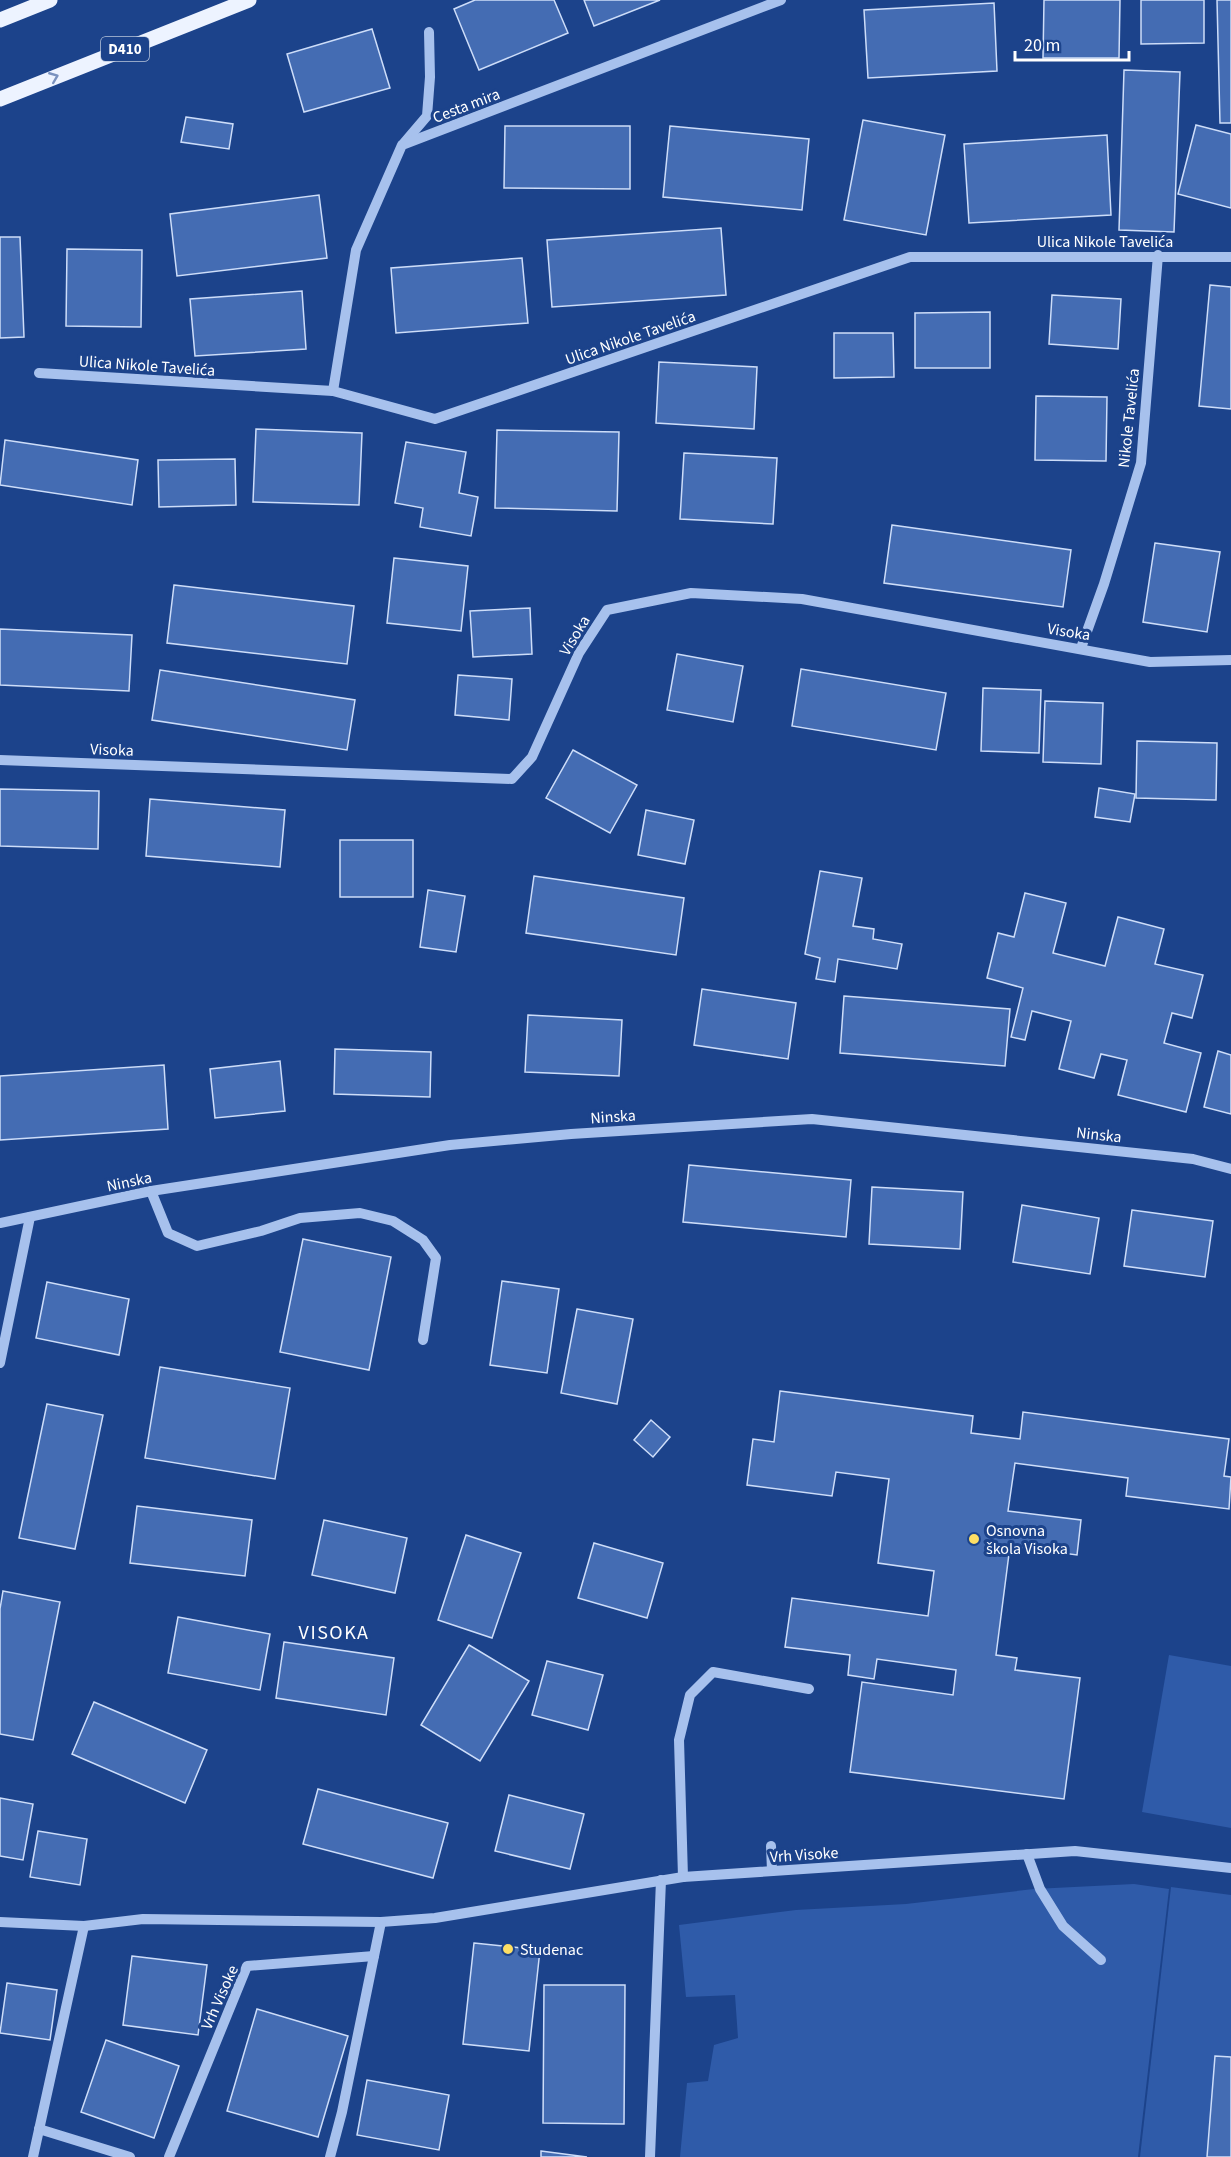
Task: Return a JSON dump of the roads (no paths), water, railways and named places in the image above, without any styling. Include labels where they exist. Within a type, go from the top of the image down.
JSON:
[{"type":"main road","points":[[0,20],[50,0]]},
{"type":"main road","name":"D410","points":[[0,99],[249,0]]},
{"type":"street","name":"Cesta mira","points":[[402,145],[781,0]]},
{"type":"street","points":[[333,391],[356,250],[402,145],[427,116],[430,77],[429,32]]},
{"type":"street","name":"Ulica Nikole Tavelića","points":[[39,373],[333,391],[435,419],[910,257],[1158,255],[1231,257]]},
{"type":"street","name":"Nikole Tavelića","points":[[1081,648],[1104,584],[1141,463],[1158,255]]},
{"type":"street","name":"Visoka","points":[[0,760],[513,778],[532,757],[579,653],[607,610],[691,592],[801,600],[1150,662],[1231,660]]},
{"type":"street","name":"Ninska","points":[[0,1223],[151,1191],[450,1145],[571,1134],[813,1119],[1193,1159],[1231,1169]]},
{"type":"street","points":[[151,1191],[168,1233],[197,1246],[261,1231],[300,1218],[360,1213],[393,1221],[423,1240],[436,1258],[423,1340]]},
{"type":"street","points":[[0,1363],[30,1217]]},
{"type":"street","points":[[683,1876],[679,1740],[690,1695],[713,1672],[809,1689]]},
{"type":"street","points":[[771,1846],[772,1871]]},
{"type":"street","name":"Vrh Visoke","points":[[0,1922],[84,1926],[143,1919],[381,1922],[435,1918],[683,1876],[1076,1851],[1231,1868]]},
{"type":"street","points":[[1027,1854],[1040,1889],[1063,1926],[1101,1960]]},
{"type":"street","points":[[650,2157],[661,1880]]},
{"type":"street","points":[[330,2157],[342,2112],[381,1922]]},
{"type":"street","points":[[33,2157],[84,1926]]},
{"type":"street","name":"Vrh Visoke","points":[[169,2157],[247,1966],[374,1956]]},
{"type":"street","points":[[39,2129],[130,2157]]},
{"type":"place","name":"Osnovna škola Visoka","points":[[974,1539]]},
{"type":"place","name":"Studenac","points":[[508,1949]]},
{"type":"district","name":"VISOKA","points":[[334,1632]]}]
